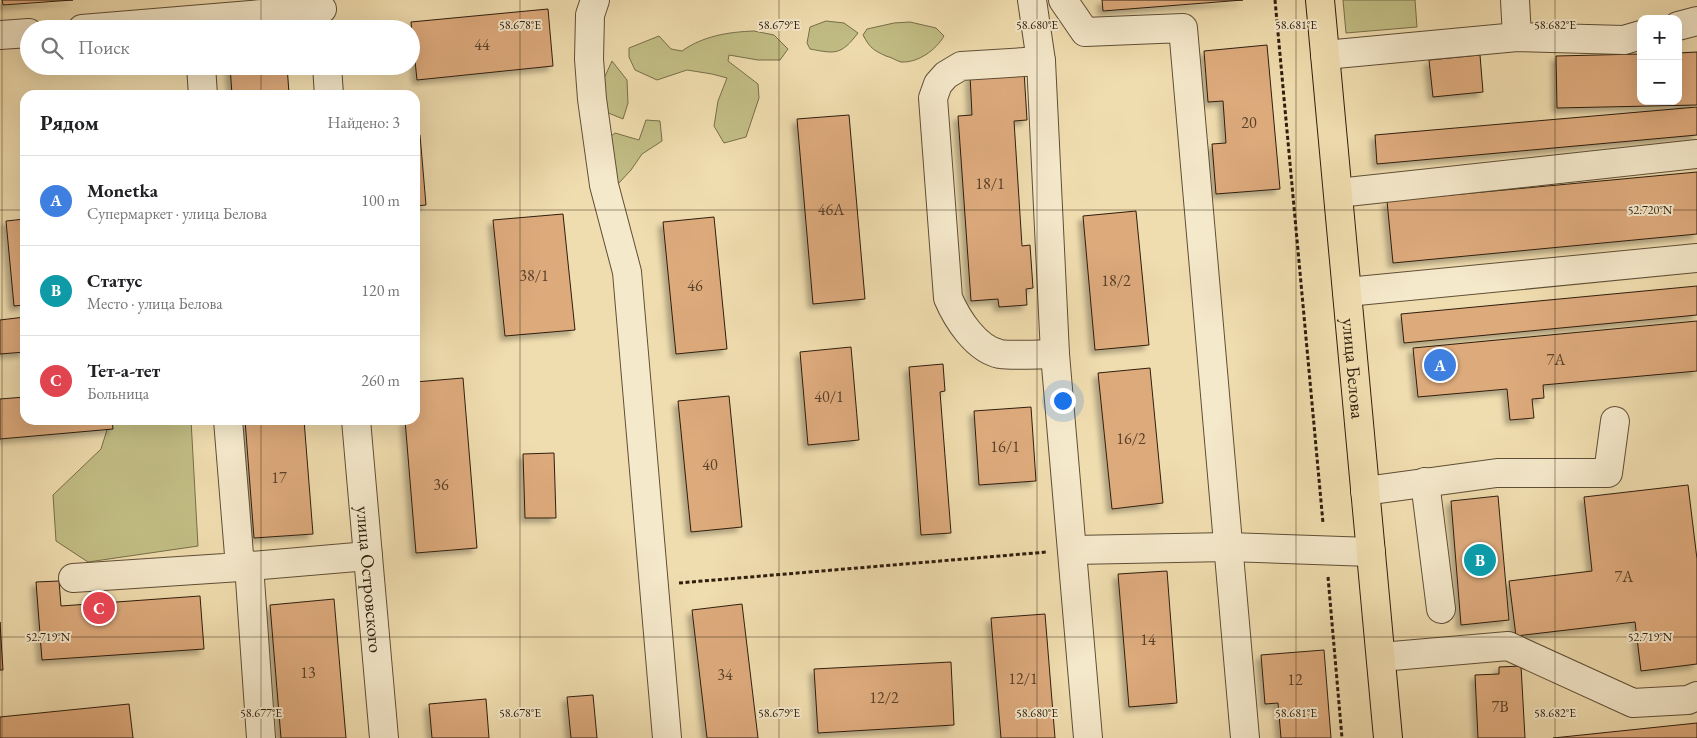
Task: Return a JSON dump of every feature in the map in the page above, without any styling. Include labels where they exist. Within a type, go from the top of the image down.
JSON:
[{"type":"main road","name":"улица Белова","points":[[1320,0],[1388,738]]},
{"type":"street","points":[[594,0],[590,15],[589,59],[592,99],[604,185],[626,272],[667,738]]},
{"type":"street","points":[[1032,0],[1041,61],[1055,354],[1088,738]]},
{"type":"street","points":[[1062,0],[1085,32],[1183,28],[1244,738]]},
{"type":"street","points":[[1515,0],[1517,36]]},
{"type":"street","points":[[243,20],[323,13]]},
{"type":"street","points":[[1682,25],[1697,21]]},
{"type":"street","points":[[0,35],[20,34]]},
{"type":"street","points":[[1325,55],[1517,36],[1624,40],[1637,36]]},
{"type":"street","points":[[1041,61],[961,66],[946,74],[938,84],[933,98],[948,298],[955,315],[973,337],[988,349],[1000,354],[1055,354]]},
{"type":"street","points":[[202,75],[203,90]]},
{"type":"street","points":[[328,75],[329,90]]},
{"type":"street","points":[[1338,193],[1697,154]]},
{"type":"street","points":[[1347,292],[1697,258]]},
{"type":"street","points":[[1365,491],[1497,473],[1608,473],[1615,421]]},
{"type":"street","points":[[229,425],[245,566],[261,738]]},
{"type":"street","name":"улица Островского","points":[[356,425],[384,738]]},
{"type":"street","points":[[1425,482],[1441,609]]},
{"type":"street","points":[[1073,550],[1228,547],[1371,552]]},
{"type":"street","points":[[73,578],[368,556]]},
{"type":"street","points":[[1381,657],[1508,646],[1633,703],[1688,700],[1697,696]]},
{"type":"path","points":[[1275,0],[1342,738]]},
{"type":"path","points":[[654,585],[1073,550]]},
{"type":"shaded area","points":[[1343,0],[1415,0],[1417,27],[1346,33]]},
{"type":"shaded area","points":[[826,21],[844,23],[858,33],[847,45],[837,51],[826,52],[810,49],[807,43],[810,27]]},
{"type":"shaded area","points":[[910,22],[936,28],[944,36],[926,55],[907,62],[901,62],[875,50],[863,35],[867,29],[894,23]]},
{"type":"shaded area","points":[[754,31],[774,35],[788,49],[780,60],[758,60],[729,55],[728,61],[758,84],[759,98],[746,137],[724,143],[714,126],[718,101],[727,78],[687,70],[657,80],[635,70],[629,57],[629,48],[659,36],[671,49],[682,51],[707,38],[735,32]]},
{"type":"shaded area","points":[[612,61],[627,80],[628,103],[623,119],[606,112],[600,87]]},
{"type":"shaded area","points":[[646,120],[660,121],[662,141],[642,154],[618,184],[601,144],[615,133],[639,140]]},
{"type":"shaded area","points":[[108,425],[191,425],[198,546],[88,562],[56,541],[53,495],[101,449]]},
{"type":"building","points":[[2,0],[73,0],[3,5]]},
{"type":"building","points":[[1102,0],[1243,0],[1103,11]]},
{"type":"building","points":[[548,9],[553,66],[417,80],[416,75],[420,75],[420,21]]},
{"type":"building","points":[[1267,45],[1280,189],[1216,194],[1212,144],[1226,143],[1223,101],[1208,102],[1204,51]]},
{"type":"building","points":[[1697,52],[1697,105],[1557,108],[1556,56],[1637,54],[1637,105],[1682,105],[1682,53]]},
{"type":"building","points":[[1480,55],[1483,92],[1433,97],[1429,60]]},
{"type":"building","points":[[1024,71],[1027,120],[1014,121],[1022,246],[1030,245],[1033,288],[1026,289],[1027,305],[999,307],[998,299],[971,301],[958,116],[972,115],[970,75]]},
{"type":"building","points":[[231,75],[288,75],[289,90],[232,90]]},
{"type":"building","points":[[1697,107],[1697,135],[1377,164],[1375,135]]},
{"type":"building","points":[[849,115],[865,299],[813,304],[797,119]]},
{"type":"building","points":[[420,135],[426,205],[420,206]]},
{"type":"building","points":[[1697,172],[1697,234],[1393,263],[1387,201]]},
{"type":"building","points":[[1136,211],[1149,345],[1095,350],[1083,216]]},
{"type":"building","points":[[563,214],[575,330],[505,336],[493,220]]},
{"type":"building","points":[[714,217],[727,349],[676,354],[663,222]]},
{"type":"building","points":[[20,220],[20,305],[14,306],[6,221]]},
{"type":"building","points":[[1697,286],[1697,315],[1404,343],[1401,314]]},
{"type":"building","points":[[20,318],[20,352],[0,354],[0,320]]},
{"type":"building","points":[[1697,321],[1697,371],[1543,385],[1544,398],[1532,399],[1534,418],[1510,420],[1507,389],[1418,397],[1413,348]]},
{"type":"building","points":[[851,347],[859,440],[808,445],[800,352]]},
{"type":"building","points":[[943,364],[945,391],[940,392],[951,533],[921,535],[909,367]]},
{"type":"building","points":[[1150,368],[1163,503],[1112,509],[1098,373]]},
{"type":"building","points":[[463,378],[477,548],[416,553],[405,425],[420,425],[420,382]]},
{"type":"building","points":[[729,396],[742,527],[691,532],[678,401]]},
{"type":"building","points":[[20,397],[20,425],[113,425],[113,429],[0,439],[0,399]]},
{"type":"building","points":[[1031,407],[1036,481],[979,485],[974,411]]},
{"type":"building","points":[[245,425],[304,425],[313,534],[254,538]]},
{"type":"building","points":[[554,453],[556,518],[525,518],[523,454]]},
{"type":"building","points":[[1688,485],[1697,559],[1697,664],[1641,671],[1635,622],[1516,636],[1509,581],[1592,571],[1584,497]]},
{"type":"building","points":[[1498,496],[1509,620],[1461,625],[1451,501]]},
{"type":"building","points":[[1167,571],[1177,703],[1129,707],[1118,574]]},
{"type":"building","points":[[59,581],[61,606],[200,596],[204,649],[42,660],[36,582]]},
{"type":"building","points":[[334,599],[346,738],[281,738],[270,605]]},
{"type":"building","points":[[742,604],[758,738],[707,738],[692,610]]},
{"type":"building","points":[[1045,614],[1055,738],[1001,738],[991,618]]},
{"type":"building","points":[[0,622],[3,670],[0,670]]},
{"type":"building","points":[[1324,650],[1331,738],[1281,738],[1278,703],[1265,704],[1261,655]]},
{"type":"building","points":[[951,662],[954,725],[818,733],[814,669]]},
{"type":"building","points":[[1521,666],[1525,738],[1478,738],[1475,675],[1499,674],[1499,667]]},
{"type":"building","points":[[593,695],[597,738],[571,738],[567,697]]},
{"type":"building","points":[[486,699],[489,738],[432,738],[429,704]]},
{"type":"building","points":[[129,704],[133,738],[0,738],[0,717]]},
{"type":"building","points":[[1697,723],[1697,738],[1553,738]]},
{"type":"place","name":"Monetka","points":[[1440,365]]},
{"type":"place","name":"Статус","points":[[1480,560]]},
{"type":"place","name":"Тет-а-тет","points":[[99,608]]}]
